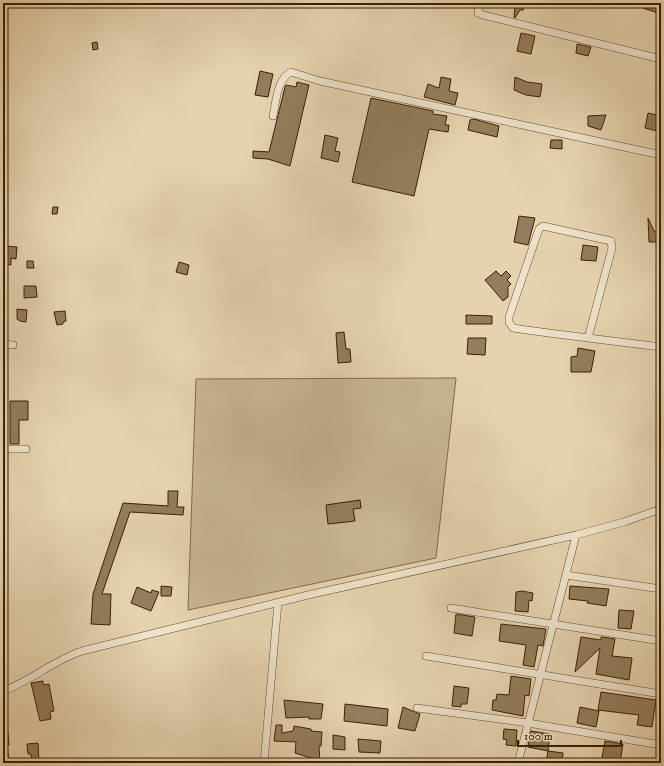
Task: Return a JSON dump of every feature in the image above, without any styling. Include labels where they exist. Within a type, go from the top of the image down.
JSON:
[{"type":"street","points":[[479,3],[478,13],[483,15],[661,59]]},
{"type":"street","points":[[273,116],[281,83],[285,75],[291,72],[320,81],[661,155]]},
{"type":"street","points":[[588,338],[612,248],[611,241],[543,226],[539,229],[509,322],[513,328],[588,338],[661,347]]},
{"type":"street","points":[[3,344],[13,344]]},
{"type":"street","points":[[3,449],[26,449]]},
{"type":"street","points":[[3,691],[19,685],[74,654],[278,602],[576,535],[624,522],[661,509]]},
{"type":"street","points":[[518,763],[576,535]]},
{"type":"street","points":[[566,575],[661,589]]},
{"type":"street","points":[[264,763],[278,602]]},
{"type":"street","points":[[451,608],[661,641]]},
{"type":"street","points":[[426,656],[661,694]]},
{"type":"street","points":[[417,708],[528,723],[661,744]]},
{"type":"shaded area","points":[[456,378],[436,558],[188,610],[196,379]]},
{"type":"building","points":[[504,3],[525,3],[523,10],[520,10],[515,18],[515,8]]},
{"type":"building","points":[[660,3],[661,14],[631,4]]},
{"type":"building","points":[[521,33],[535,36],[531,54],[517,51]]},
{"type":"building","points":[[97,42],[98,49],[93,50],[92,43]]},
{"type":"building","points":[[577,44],[591,47],[588,56],[576,53]]},
{"type":"building","points":[[260,71],[273,74],[268,97],[255,95]]},
{"type":"building","points":[[441,77],[451,79],[449,91],[458,93],[455,105],[424,97],[428,84],[439,88]]},
{"type":"building","points":[[515,77],[527,82],[542,84],[540,97],[526,95],[514,90]]},
{"type":"building","points":[[297,82],[309,85],[290,166],[268,159],[253,158],[253,151],[269,152],[285,87],[286,85],[296,87]]},
{"type":"building","points":[[371,98],[433,111],[433,114],[447,116],[445,125],[449,125],[448,132],[429,129],[414,196],[352,182]]},
{"type":"building","points":[[648,113],[661,116],[661,132],[645,128]]},
{"type":"building","points":[[606,115],[601,130],[588,126],[588,116]]},
{"type":"building","points":[[474,119],[499,126],[497,137],[468,130],[470,120]]},
{"type":"building","points":[[325,135],[338,138],[335,151],[340,152],[338,162],[321,158]]},
{"type":"building","points":[[551,140],[562,140],[562,149],[550,148]]},
{"type":"building","points":[[53,207],[58,207],[57,214],[52,214]]},
{"type":"building","points":[[519,216],[535,218],[528,245],[514,242]]},
{"type":"building","points":[[648,218],[654,231],[660,233],[658,242],[649,242]]},
{"type":"building","points":[[583,245],[598,247],[596,261],[581,260]]},
{"type":"building","points":[[4,246],[17,247],[16,259],[11,258],[11,265],[3,264]]},
{"type":"building","points":[[27,261],[33,261],[34,268],[27,268]]},
{"type":"building","points":[[179,262],[189,265],[187,275],[176,272]]},
{"type":"building","points":[[496,271],[501,276],[506,271],[511,276],[507,280],[511,284],[508,287],[508,297],[503,301],[485,280]]},
{"type":"building","points":[[24,286],[36,286],[37,297],[24,298]]},
{"type":"building","points":[[17,309],[27,310],[26,322],[17,319]]},
{"type":"building","points":[[65,311],[66,321],[63,322],[63,324],[57,325],[54,312]]},
{"type":"building","points":[[466,315],[492,316],[492,324],[466,324]]},
{"type":"building","points":[[344,332],[346,349],[350,349],[351,362],[338,363],[336,333]]},
{"type":"building","points":[[468,338],[486,338],[485,355],[467,354]]},
{"type":"building","points":[[578,348],[595,351],[591,372],[571,372],[571,357],[577,356]]},
{"type":"building","points":[[10,401],[28,401],[28,420],[19,420],[19,444],[10,444]]},
{"type":"building","points":[[168,491],[178,491],[177,507],[184,507],[183,515],[130,512],[102,594],[111,594],[110,625],[91,624],[93,594],[123,503],[168,506]]},
{"type":"building","points":[[360,500],[361,508],[353,509],[355,521],[328,524],[326,505]]},
{"type":"building","points":[[161,586],[172,587],[171,596],[161,596]]},
{"type":"building","points":[[570,586],[609,589],[606,606],[587,603],[588,601],[569,599]]},
{"type":"building","points":[[137,587],[151,593],[152,590],[159,592],[151,611],[131,603]]},
{"type":"building","points":[[522,591],[533,593],[532,601],[529,600],[528,612],[515,611],[516,592]]},
{"type":"building","points":[[619,610],[634,611],[631,629],[618,628]]},
{"type":"building","points":[[456,614],[475,617],[472,636],[454,633]]},
{"type":"building","points":[[501,624],[546,629],[543,646],[538,645],[534,667],[523,665],[526,645],[499,641]]},
{"type":"building","points":[[581,637],[601,640],[601,637],[615,639],[612,656],[632,658],[629,680],[596,674],[600,648],[575,672]]},
{"type":"building","points":[[511,676],[531,679],[529,696],[525,695],[523,716],[492,710],[493,700],[496,700],[497,694],[509,695]]},
{"type":"building","points":[[43,681],[43,685],[49,684],[54,711],[50,712],[51,719],[40,721],[31,683]]},
{"type":"building","points":[[454,686],[469,688],[467,704],[461,704],[461,707],[452,706]]},
{"type":"building","points":[[601,692],[656,700],[652,727],[637,725],[639,715],[598,710]]},
{"type":"building","points":[[284,700],[323,704],[321,719],[309,719],[309,717],[286,718]]},
{"type":"building","points":[[345,704],[388,709],[387,726],[344,721]]},
{"type":"building","points":[[403,707],[420,714],[415,731],[398,728]]},
{"type":"building","points":[[580,707],[599,711],[596,727],[577,723]]},
{"type":"building","points":[[3,723],[7,723],[9,763],[3,763]]},
{"type":"building","points":[[276,725],[282,725],[282,733],[293,731],[294,726],[311,729],[311,731],[322,732],[321,746],[319,746],[320,763],[311,763],[311,758],[295,753],[296,742],[274,741]]},
{"type":"building","points":[[504,729],[517,730],[516,746],[506,745],[507,740],[503,739]]},
{"type":"building","points":[[531,731],[550,734],[548,751],[528,747]]},
{"type":"building","points":[[333,735],[345,737],[345,750],[333,749]]},
{"type":"building","points":[[358,739],[381,741],[380,753],[359,752]]},
{"type":"building","points":[[605,741],[623,744],[620,763],[601,763]]},
{"type":"building","points":[[38,743],[39,762],[32,763],[31,754],[28,754],[27,744]]},
{"type":"building","points":[[548,751],[563,753],[562,763],[546,763]]}]
